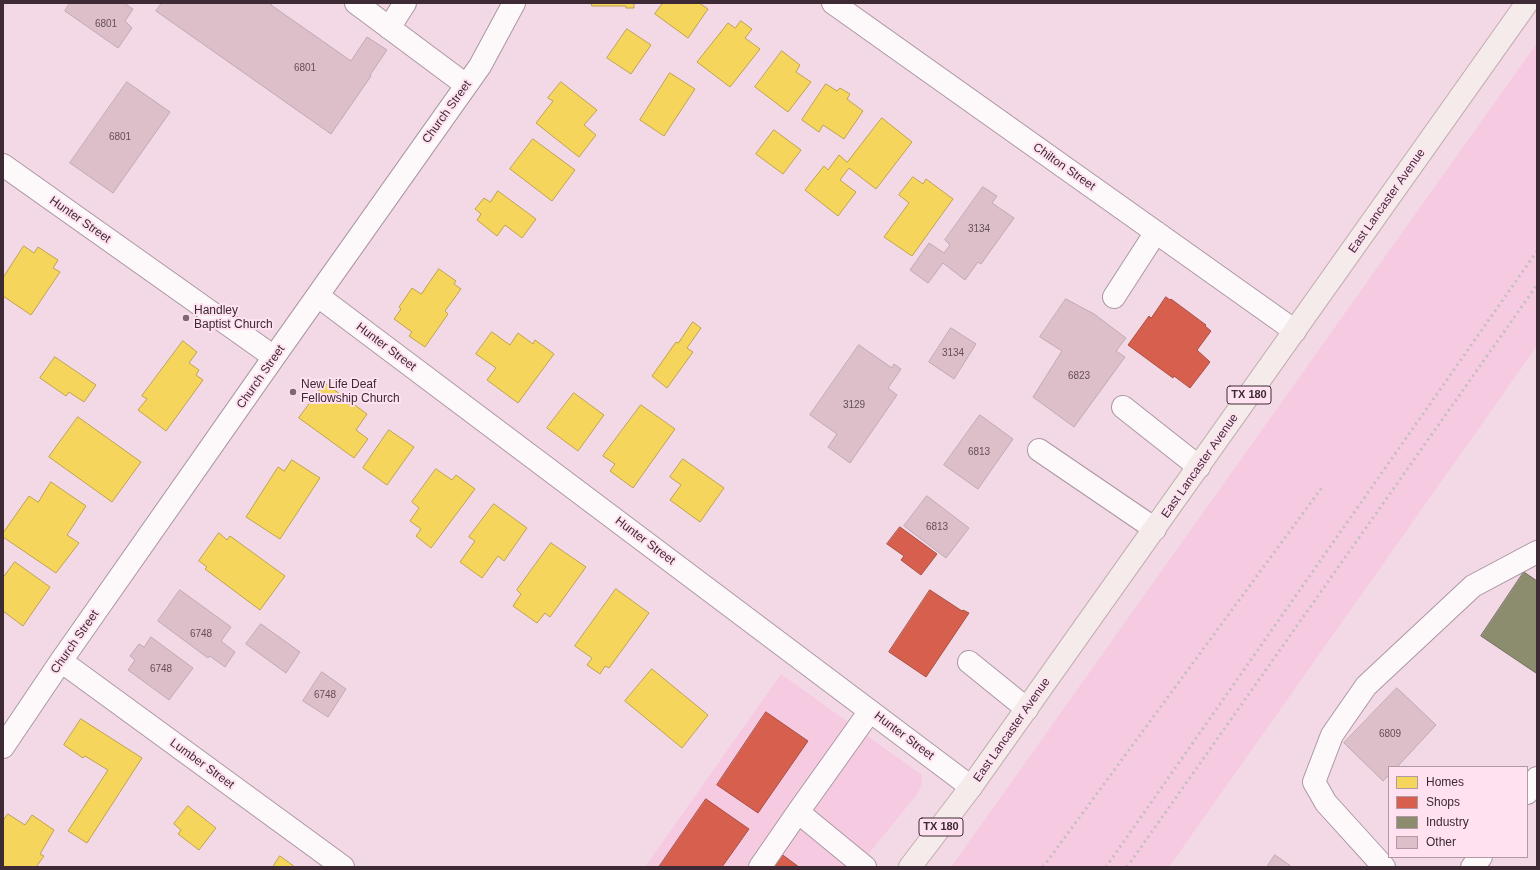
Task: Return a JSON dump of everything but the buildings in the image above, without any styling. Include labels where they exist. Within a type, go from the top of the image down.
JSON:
[{"type":"main road","name":"East Lancaster Avenue","points":[[910,867],[972,787],[1527,3]]},
{"type":"street","points":[[356,3],[466,85]]},
{"type":"street","points":[[389,28],[405,3]]},
{"type":"street","name":"Church Street","points":[[3,748],[61,662],[274,357],[480,66],[514,3]]},
{"type":"street","name":"Chilton Street","points":[[833,3],[1295,331]]},
{"type":"street","name":"Hunter Street","points":[[3,165],[274,357]]},
{"type":"street","points":[[1114,297],[1156,232]]},
{"type":"street","name":"Hunter Street","points":[[318,296],[972,787]]},
{"type":"street","points":[[1123,407],[1199,467]]},
{"type":"street","points":[[1039,450],[1155,529]]},
{"type":"street","points":[[1384,867],[1326,803],[1314,782],[1332,735],[1366,686],[1473,586],[1537,552]]},
{"type":"street","name":"Lumber Street","points":[[61,662],[343,867]]},
{"type":"street","points":[[969,662],[1027,709]]},
{"type":"street","points":[[760,867],[870,711]]},
{"type":"street","points":[[1528,792],[1537,778]]},
{"type":"street","points":[[798,812],[865,867]]},
{"type":"street","points":[[1472,867],[1480,858]]},
{"type":"shaded area","points":[[1537,43],[1537,346],[1169,867],[951,867]]},
{"type":"shaded area","points":[[781,674],[922,775],[922,784],[918,793],[858,867],[645,867]]},
{"type":"railway","points":[[1106,867],[1537,251]]},
{"type":"railway","points":[[1127,867],[1537,285]]},
{"type":"railway","points":[[1043,867],[1323,486]]},
{"type":"place","name":"Handley Baptist Church","points":[[186,318]]},
{"type":"place","name":"New Life Deaf Fellowship Church","points":[[293,392]]}]
